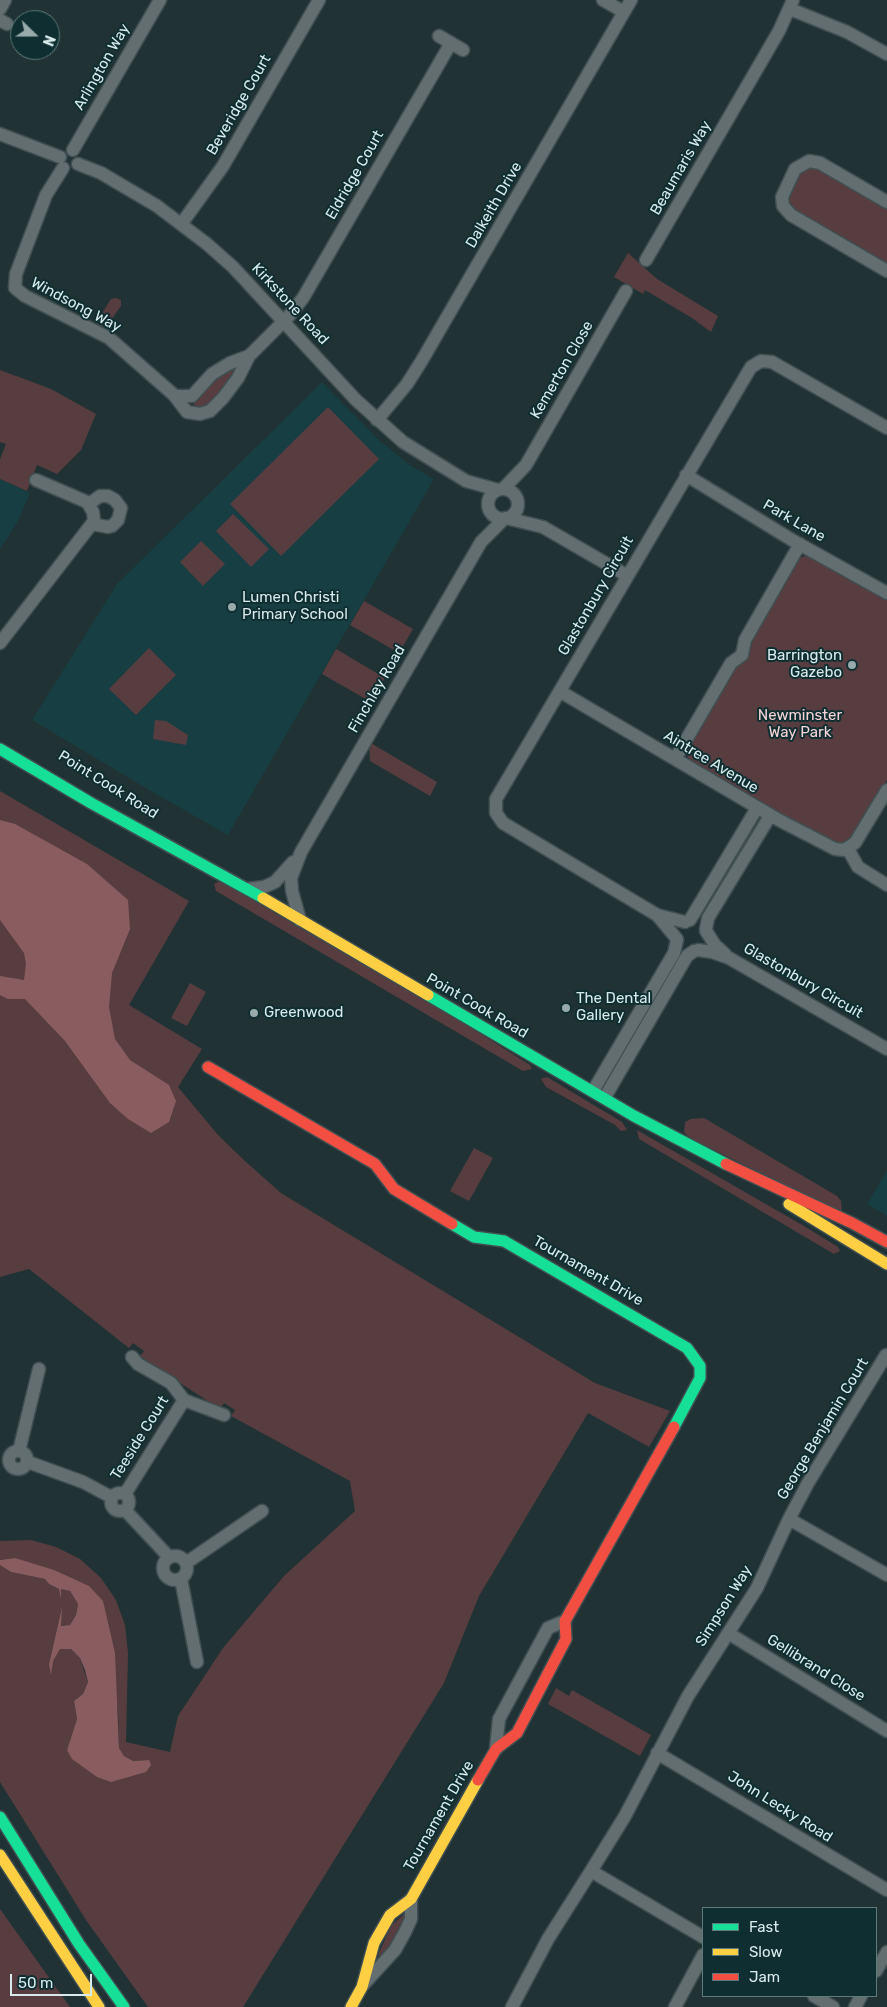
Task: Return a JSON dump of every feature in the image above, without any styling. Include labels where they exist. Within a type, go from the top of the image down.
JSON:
[{"type":"street","points":[[0,9],[5,0]]},
{"type":"street","name":"Arlington Way","points":[[73,150],[160,0]]},
{"type":"street","name":"Beveridge Court","points":[[182,223],[223,166],[319,0]]},
{"type":"street","points":[[603,0],[624,12]]},
{"type":"street","name":"Dalkeith Drive","points":[[377,420],[418,368],[631,0]]},
{"type":"street","points":[[791,4],[887,54]]},
{"type":"street","name":"Beaumaris Way","points":[[646,260],[744,92],[791,4]]},
{"type":"street","points":[[439,36],[463,50]]},
{"type":"street","name":"Eldridge Court","points":[[284,321],[303,298],[451,43]]},
{"type":"street","points":[[0,134],[61,162],[71,170],[78,164],[79,158],[73,150],[63,152],[61,162]]},
{"type":"street","points":[[887,202],[820,164],[809,160],[794,169],[782,197],[784,206],[791,215],[887,272]]},
{"type":"street","name":"Windsong Way","points":[[61,162],[46,195],[16,274],[15,288],[25,296],[109,338],[176,396],[187,412],[189,410]]},
{"type":"street","name":"Kirkstone Road","points":[[78,164],[109,178],[182,223],[234,267],[377,420],[415,450],[466,481],[481,495],[489,508]]},
{"type":"street","name":"Kemerton Close","points":[[517,499],[526,465],[626,291]]},
{"type":"street","points":[[249,356],[230,363],[212,374],[192,396],[189,410],[200,414],[210,411],[223,398],[238,378],[249,356],[284,321]]},
{"type":"street","name":"Glastonbury Circuit","points":[[688,921],[657,915],[503,823],[497,816],[495,806],[497,798],[561,692],[626,575],[754,364],[761,361],[776,364],[887,428]]},
{"type":"street","points":[[176,396],[192,396]]},
{"type":"street","name":"Kemerton Close","points":[[500,490],[526,465]]},
{"type":"street","name":"Park Lane","points":[[686,475],[800,544],[887,593]]},
{"type":"street","points":[[0,643],[92,524],[93,512],[88,504],[36,480]]},
{"type":"street","name":"Kirkstone Road","points":[[466,481],[500,490]]},
{"type":"street","points":[[542,527],[511,492],[500,490],[490,498],[489,508],[496,516],[542,527],[626,575]]},
{"type":"street","points":[[88,504],[100,496],[108,496],[115,500],[121,508],[118,520],[112,526],[92,524]]},
{"type":"street","points":[[505,518],[515,511],[517,499]]},
{"type":"street","name":"Finchley Road","points":[[481,542],[489,508]]},
{"type":"street","name":"Finchley Road","points":[[248,889],[264,887],[275,882],[300,852],[481,542],[505,518]]},
{"type":"street","points":[[675,759],[731,663],[742,655],[745,640],[800,544]]},
{"type":"street","name":"Aintree Avenue","points":[[561,692],[770,816],[828,847],[842,851],[848,848]]},
{"type":"street","name":"Point Cook Road","points":[[2,744],[146,834],[200,861],[605,1098],[740,1172],[887,1264]]},
{"type":"street","points":[[887,790],[858,840],[848,848],[858,867],[887,885]]},
{"type":"street","points":[[593,1091],[674,953],[678,930],[688,921],[758,808]]},
{"type":"street","points":[[605,1098],[687,956],[705,943],[708,918],[770,816]]},
{"type":"street","name":"Finchley Road","points":[[300,852],[291,878],[292,890],[300,920]]},
{"type":"street","points":[[722,868],[733,875]]},
{"type":"street","name":"Glastonbury Circuit","points":[[657,915],[677,940]]},
{"type":"street","points":[[688,921],[699,922],[706,930]]},
{"type":"street","name":"Glastonbury Circuit","points":[[706,930],[715,945],[729,958]]},
{"type":"street","points":[[677,940],[684,949],[696,950]]},
{"type":"street","name":"Glastonbury Circuit","points":[[696,950],[712,952],[729,958],[887,1049]]},
{"type":"street","name":"Tournament Drive","points":[[208,1067],[375,1164],[394,1189],[474,1237],[504,1241],[687,1348],[700,1366],[700,1378],[697,1387],[565,1621],[566,1639],[531,1708],[517,1733],[496,1749],[411,1899],[390,1915],[370,1954],[362,1987]]},
{"type":"street","name":"Point Cook Road","points":[[740,1172],[852,1223],[887,1242]]},
{"type":"street","points":[[852,1223],[856,1246]]},
{"type":"street","name":"George Benjamin Court","points":[[789,1519],[808,1482],[886,1355]]},
{"type":"street","name":"Teeside Court","points":[[132,1357],[138,1364],[171,1383],[184,1400],[224,1415]]},
{"type":"street","points":[[20,1451],[39,1369]]},
{"type":"street","name":"Teeside Court","points":[[125,1494],[184,1400]]},
{"type":"street","points":[[20,1451],[26,1454],[28,1462],[24,1468],[17,1470],[4,1460],[12,1453],[20,1451]]},
{"type":"street","points":[[28,1462],[83,1482],[111,1498]]},
{"type":"street","points":[[111,1498],[117,1493],[125,1494],[129,1500],[125,1510]]},
{"type":"street","points":[[111,1498],[112,1508],[118,1511],[125,1510]]},
{"type":"street","points":[[125,1510],[169,1557]]},
{"type":"street","points":[[186,1563],[262,1511]]},
{"type":"street","points":[[789,1519],[887,1575]]},
{"type":"street","name":"Simpson Way","points":[[512,2007],[548,1939],[624,1816],[688,1696],[757,1588],[789,1519]]},
{"type":"street","points":[[181,1579],[172,1580],[165,1575],[164,1563],[169,1557],[177,1556],[186,1563]]},
{"type":"street","points":[[186,1563],[186,1572],[181,1579],[197,1662]]},
{"type":"street","name":"Tournament Drive","points":[[496,1749],[498,1720],[548,1628],[565,1621]]},
{"type":"street","name":"Gellibrand Close","points":[[728,1634],[887,1731]]},
{"type":"street","name":"John Lecky Road","points":[[656,1753],[887,1890]]},
{"type":"street","points":[[0,1817],[79,1944],[124,2007]]},
{"type":"street","points":[[0,1855],[98,2007]]},
{"type":"street","points":[[591,1871],[702,1936]]},
{"type":"street","name":"Tournament Drive","points":[[351,2007],[362,1987],[386,1962],[412,1919],[411,1899]]},
{"type":"street","points":[[877,1969],[887,1952]]},
{"type":"street","points":[[370,1954],[374,1959],[386,1962]]},
{"type":"street","points":[[675,2007],[702,1956]]},
{"type":"street","points":[[816,1997],[833,2007]]},
{"type":"shaded area","name":"Lumen Christi Primary School","points":[[322,382],[379,440],[411,466],[434,479],[228,835],[32,720],[117,584]]},
{"type":"shaded area","points":[[0,479],[30,493],[18,521],[0,549]]},
{"type":"shaded area","points":[[0,820],[15,824],[87,864],[128,900],[130,929],[112,973],[109,1007],[115,1039],[130,1060],[169,1085],[176,1101],[169,1122],[151,1133],[128,1119],[110,1103],[65,1041],[25,999],[8,999],[0,995],[0,976],[24,980],[26,964],[24,953],[0,920]]},
{"type":"shaded area","points":[[887,1171],[887,1216],[867,1204]]},
{"type":"shaded area","points":[[15,1558],[54,1570],[89,1586],[103,1601],[115,1653],[119,1748],[124,1756],[133,1761],[149,1760],[151,1765],[146,1772],[111,1782],[97,1777],[72,1759],[67,1750],[77,1719],[74,1701],[83,1694],[88,1682],[80,1658],[71,1649],[60,1649],[53,1661],[51,1675],[49,1664],[62,1607],[61,1626],[70,1625],[76,1615],[78,1604],[70,1591],[61,1589],[61,1599],[59,1589],[49,1584],[45,1579],[11,1572],[0,1565],[0,1560]]},
{"type":"green space","points":[[815,167],[887,208],[887,266],[797,214],[790,207],[788,199],[802,168]]},
{"type":"green space","points":[[628,253],[657,279],[718,316],[711,332],[692,318],[645,290],[643,294],[614,277]]},
{"type":"green space","points":[[111,299],[121,300],[121,306],[108,324],[100,327],[98,325],[101,315]]},
{"type":"green space","points":[[237,364],[228,383],[207,406],[198,408],[194,405],[192,401],[199,389]]},
{"type":"green space","points":[[0,370],[51,389],[96,414],[81,450],[57,474],[37,465],[27,491],[0,479],[0,459],[6,444],[0,442]]},
{"type":"green space","points":[[328,407],[379,459],[281,556],[230,504]]},
{"type":"green space","points":[[233,514],[269,549],[251,567],[216,531]]},
{"type":"green space","points":[[201,541],[225,564],[203,586],[180,562]]},
{"type":"green space","name":"Newminster Way Park","points":[[805,556],[814,558],[887,600],[887,780],[853,840],[835,846],[690,761],[686,753],[797,559]]},
{"type":"green space","points":[[364,601],[413,629],[399,653],[350,625]]},
{"type":"green space","points":[[149,648],[176,675],[136,715],[109,689]]},
{"type":"green space","points":[[336,649],[385,678],[371,702],[322,674]]},
{"type":"green space","points":[[155,720],[166,721],[188,735],[186,745],[153,739]]},
{"type":"green space","points":[[369,742],[437,782],[430,796],[370,761]]},
{"type":"green space","points":[[0,791],[189,901],[129,1005],[202,1049],[178,1087],[218,1135],[245,1161],[281,1193],[595,1383],[670,1411],[649,1447],[588,1413],[479,1596],[444,1683],[243,2007],[148,2007],[86,1920],[0,1782],[0,1565],[11,1572],[45,1579],[49,1584],[59,1589],[61,1596],[61,1589],[70,1591],[78,1604],[76,1615],[70,1625],[61,1626],[61,1611],[49,1664],[60,1649],[71,1649],[80,1658],[88,1682],[83,1694],[74,1701],[77,1719],[67,1750],[97,1777],[149,1760],[133,1761],[124,1756],[119,1748],[118,1712],[103,1601],[15,1558],[0,1560],[0,1541],[31,1540],[56,1547],[80,1559],[101,1578],[116,1600],[125,1625],[128,1653],[126,1742],[170,1752],[178,1716],[223,1648],[284,1576],[355,1511],[350,1481],[231,1416],[235,1410],[224,1403],[220,1409],[177,1381],[140,1356],[144,1351],[133,1343],[129,1348],[29,1269],[0,1277]]},
{"type":"green space","points":[[220,881],[468,1026],[530,1065],[532,1069],[523,1071],[216,891],[214,884]]},
{"type":"green space","points":[[190,983],[206,992],[187,1026],[171,1018]]},
{"type":"green space","points":[[547,1077],[622,1122],[627,1130],[621,1131],[615,1125],[546,1087],[541,1079]]},
{"type":"green space","points":[[704,1118],[837,1196],[841,1201],[842,1213],[690,1138],[684,1132],[685,1122],[691,1119]]},
{"type":"green space","points":[[637,1130],[804,1226],[838,1247],[840,1251],[834,1254],[639,1139]]},
{"type":"green space","points":[[474,1148],[493,1158],[469,1201],[450,1191]]},
{"type":"green space","points":[[556,1688],[569,1696],[572,1690],[651,1735],[640,1756],[548,1704]]},
{"type":"green space","points":[[0,1909],[70,2007],[0,2007]]},
{"type":"green space","points":[[408,1910],[393,1942],[382,1957],[378,1955],[391,1926]]},
{"type":"traffic: fast","points":[[0,749],[91,803],[263,898]]},
{"type":"traffic: fast","points":[[428,995],[634,1116],[726,1164]]},
{"type":"traffic: fast","points":[[452,1224],[474,1237],[504,1241],[687,1348],[700,1366],[700,1378],[674,1427]]},
{"type":"traffic: fast","points":[[0,1817],[79,1944],[124,2007]]},
{"type":"traffic: slow","points":[[263,898],[428,995]]},
{"type":"traffic: slow","points":[[789,1204],[887,1264]]},
{"type":"traffic: slow","points":[[351,2007],[362,1987],[374,1943],[390,1915],[411,1899],[478,1780]]},
{"type":"traffic: slow","points":[[0,1855],[99,2007]]},
{"type":"traffic: jam","points":[[208,1067],[375,1164],[394,1189],[452,1224]]},
{"type":"traffic: jam","points":[[726,1164],[852,1223],[887,1242]]},
{"type":"traffic: jam","points":[[478,1780],[496,1749],[517,1733],[566,1639],[565,1621],[674,1427]]},
{"type":"place","name":"Lumen Christi Primary School","points":[[232,607]]},
{"type":"place","name":"Barrington Gazebo","points":[[852,665]]},
{"type":"place","name":"The Dental Gallery","points":[[566,1008]]},
{"type":"place","name":"Greenwood","points":[[254,1013]]}]
